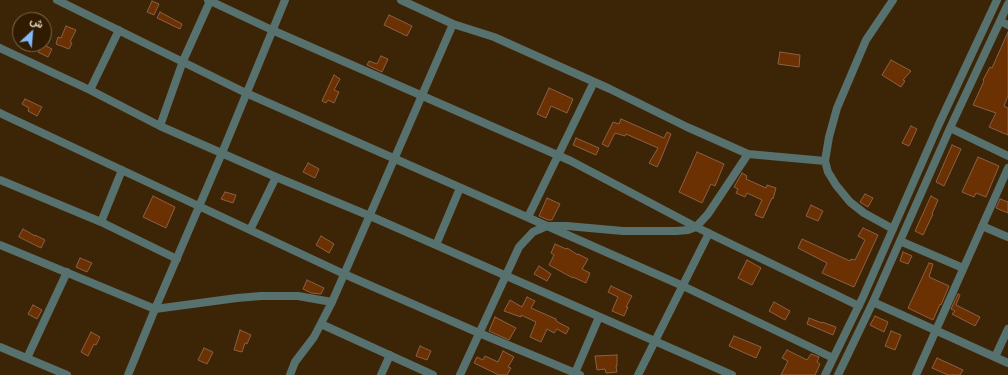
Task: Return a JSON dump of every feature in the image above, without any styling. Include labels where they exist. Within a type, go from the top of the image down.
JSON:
[{"type":"street","points":[[57,0],[246,92],[683,286],[833,358]]},
{"type":"street","points":[[160,126],[183,61],[209,0],[272,30],[578,164],[696,227],[859,306]]},
{"type":"street","points":[[128,375],[285,0]]},
{"type":"street","points":[[401,0],[453,24],[494,37],[748,154],[825,161]]},
{"type":"street","points":[[893,0],[866,40],[837,108],[829,137],[825,161],[828,172],[836,185],[850,202],[864,214],[893,229]]},
{"type":"street","points":[[825,375],[859,306],[939,124],[997,0]]},
{"type":"street","points":[[838,375],[874,302],[950,128],[1008,4]]},
{"type":"street","points":[[1000,21],[1008,25]]},
{"type":"street","points":[[290,375],[295,362],[314,336],[332,302],[453,24]]},
{"type":"street","points":[[90,90],[119,30]]},
{"type":"street","points":[[0,48],[90,90],[160,126],[370,216],[732,375]]},
{"type":"street","points":[[528,218],[594,82]]},
{"type":"street","points":[[0,112],[344,274],[577,374],[599,317]]},
{"type":"street","points":[[950,128],[1008,156]]},
{"type":"street","points":[[460,375],[519,247],[533,232],[547,226],[567,226],[630,231],[688,230],[696,227],[708,214],[748,154]]},
{"type":"street","points":[[916,375],[1008,168]]},
{"type":"street","points":[[101,222],[122,170]]},
{"type":"street","points":[[250,230],[276,177]]},
{"type":"street","points":[[0,180],[101,222],[176,259]]},
{"type":"street","points":[[436,245],[460,188]]},
{"type":"street","points":[[982,226],[1008,237]]},
{"type":"street","points":[[638,375],[656,342],[709,233]]},
{"type":"street","points":[[900,241],[963,268]]},
{"type":"street","points":[[0,245],[155,309],[261,296],[298,296],[332,302]]},
{"type":"street","points":[[27,358],[67,272]]},
{"type":"street","points":[[874,302],[1008,363]]},
{"type":"street","points":[[321,324],[433,375]]},
{"type":"street","points":[[995,357],[1008,329]]},
{"type":"street","points":[[0,347],[67,375]]},
{"type":"street","points":[[381,375],[390,355]]},
{"type":"building","points":[[152,1],[159,4],[154,15],[147,12]]},
{"type":"building","points":[[160,12],[182,24],[180,29],[157,18]]},
{"type":"building","points":[[389,15],[412,26],[407,36],[384,25]]},
{"type":"building","points":[[66,26],[76,30],[70,42],[72,43],[69,49],[56,44],[58,37],[61,38]]},
{"type":"building","points":[[1008,32],[1008,96],[1004,106],[1008,108],[1008,135],[989,127],[996,113],[973,105],[984,81],[983,80],[990,67],[992,68]]},
{"type":"building","points":[[38,52],[50,52],[48,57]]},
{"type":"building","points":[[780,52],[800,55],[799,67],[778,64]]},
{"type":"building","points":[[381,56],[388,59],[382,72],[367,65],[369,61],[377,64]]},
{"type":"building","points":[[891,60],[911,71],[903,80],[905,81],[901,87],[882,75]]},
{"type":"building","points":[[334,75],[340,79],[334,90],[339,92],[334,103],[328,100],[326,103],[322,101]]},
{"type":"building","points":[[549,88],[573,99],[567,113],[551,106],[546,118],[537,114]]},
{"type":"building","points":[[25,99],[42,107],[37,116],[28,111],[29,108],[22,104]]},
{"type":"building","points":[[621,119],[664,138],[667,132],[671,134],[657,167],[649,163],[658,148],[626,134],[625,136],[615,133],[608,147],[602,144],[613,122],[619,124]]},
{"type":"building","points":[[911,126],[917,129],[909,146],[902,143]]},
{"type":"building","points":[[576,138],[599,148],[596,155],[573,145]]},
{"type":"building","points":[[952,145],[961,149],[944,186],[936,182]]},
{"type":"building","points":[[697,152],[724,164],[715,186],[711,184],[702,203],[679,192]]},
{"type":"building","points":[[978,157],[999,166],[986,197],[976,193],[974,197],[962,192]]},
{"type":"building","points":[[308,163],[319,169],[315,178],[303,172]]},
{"type":"building","points":[[742,173],[747,176],[746,179],[766,188],[767,185],[776,188],[773,199],[772,198],[763,218],[755,215],[762,200],[747,193],[745,197],[736,193],[738,189],[734,187]]},
{"type":"building","points":[[225,192],[236,195],[233,203],[221,199]]},
{"type":"building","points":[[865,194],[873,198],[868,207],[860,202]]},
{"type":"building","points":[[153,196],[175,207],[166,228],[143,217]]},
{"type":"building","points":[[931,196],[938,200],[923,235],[915,231]]},
{"type":"building","points":[[547,198],[560,204],[552,220],[539,216]]},
{"type":"building","points":[[1000,199],[1008,202],[1008,213],[996,208]]},
{"type":"building","points":[[811,205],[823,211],[818,221],[806,216]]},
{"type":"building","points":[[863,228],[878,235],[854,287],[822,273],[827,263],[798,248],[802,239],[850,261],[851,259],[855,260],[865,240],[858,236]]},
{"type":"building","points":[[23,229],[45,240],[41,248],[19,237]]},
{"type":"building","points":[[321,236],[334,244],[329,253],[316,245]]},
{"type":"building","points":[[555,244],[566,249],[567,248],[588,259],[582,269],[590,273],[586,283],[549,265],[554,255],[551,253]]},
{"type":"building","points":[[903,252],[912,256],[908,264],[900,261]]},
{"type":"building","points":[[80,258],[92,263],[87,272],[76,267]]},
{"type":"building","points":[[747,260],[761,268],[752,285],[738,278]]},
{"type":"building","points":[[929,263],[933,264],[929,277],[949,286],[933,320],[908,308]]},
{"type":"building","points":[[539,266],[551,274],[547,281],[534,274]]},
{"type":"building","points":[[307,280],[324,288],[321,294],[311,293],[303,289]]},
{"type":"building","points":[[611,286],[632,296],[626,307],[628,307],[624,316],[612,311],[618,297],[608,292]]},
{"type":"building","points":[[958,294],[960,295],[956,305],[980,317],[975,326],[952,314],[955,311],[951,309]]},
{"type":"building","points":[[527,297],[535,301],[531,308],[556,319],[556,321],[569,328],[566,334],[557,329],[554,333],[547,329],[541,342],[530,337],[536,322],[521,315],[521,317],[504,311],[510,300],[522,307]]},
{"type":"building","points":[[774,302],[790,311],[785,320],[769,311]]},
{"type":"building","points":[[33,305],[42,310],[37,319],[28,314]]},
{"type":"building","points":[[875,316],[888,322],[884,332],[870,325]]},
{"type":"building","points":[[495,317],[516,328],[509,340],[489,331]]},
{"type":"building","points":[[809,318],[836,327],[833,335],[807,324]]},
{"type":"building","points":[[240,330],[251,335],[247,344],[245,343],[242,352],[234,350]]},
{"type":"building","points":[[891,331],[901,335],[895,350],[885,346]]},
{"type":"building","points":[[91,332],[100,337],[96,345],[94,344],[88,356],[81,352]]},
{"type":"building","points":[[734,336],[761,347],[756,358],[729,346]]},
{"type":"building","points":[[420,346],[431,351],[427,360],[416,356]]},
{"type":"building","points":[[204,348],[213,352],[207,364],[198,360]]},
{"type":"building","points":[[787,350],[807,360],[811,354],[819,357],[817,362],[820,364],[815,375],[781,375],[788,361],[782,358]]},
{"type":"building","points":[[503,351],[514,357],[508,367],[511,368],[507,375],[499,375],[474,363],[477,357],[483,360],[485,356],[498,362]]},
{"type":"building","points":[[617,355],[617,372],[606,373],[605,369],[597,370],[595,356]]},
{"type":"building","points":[[937,358],[963,370],[960,375],[948,375],[932,368]]}]
